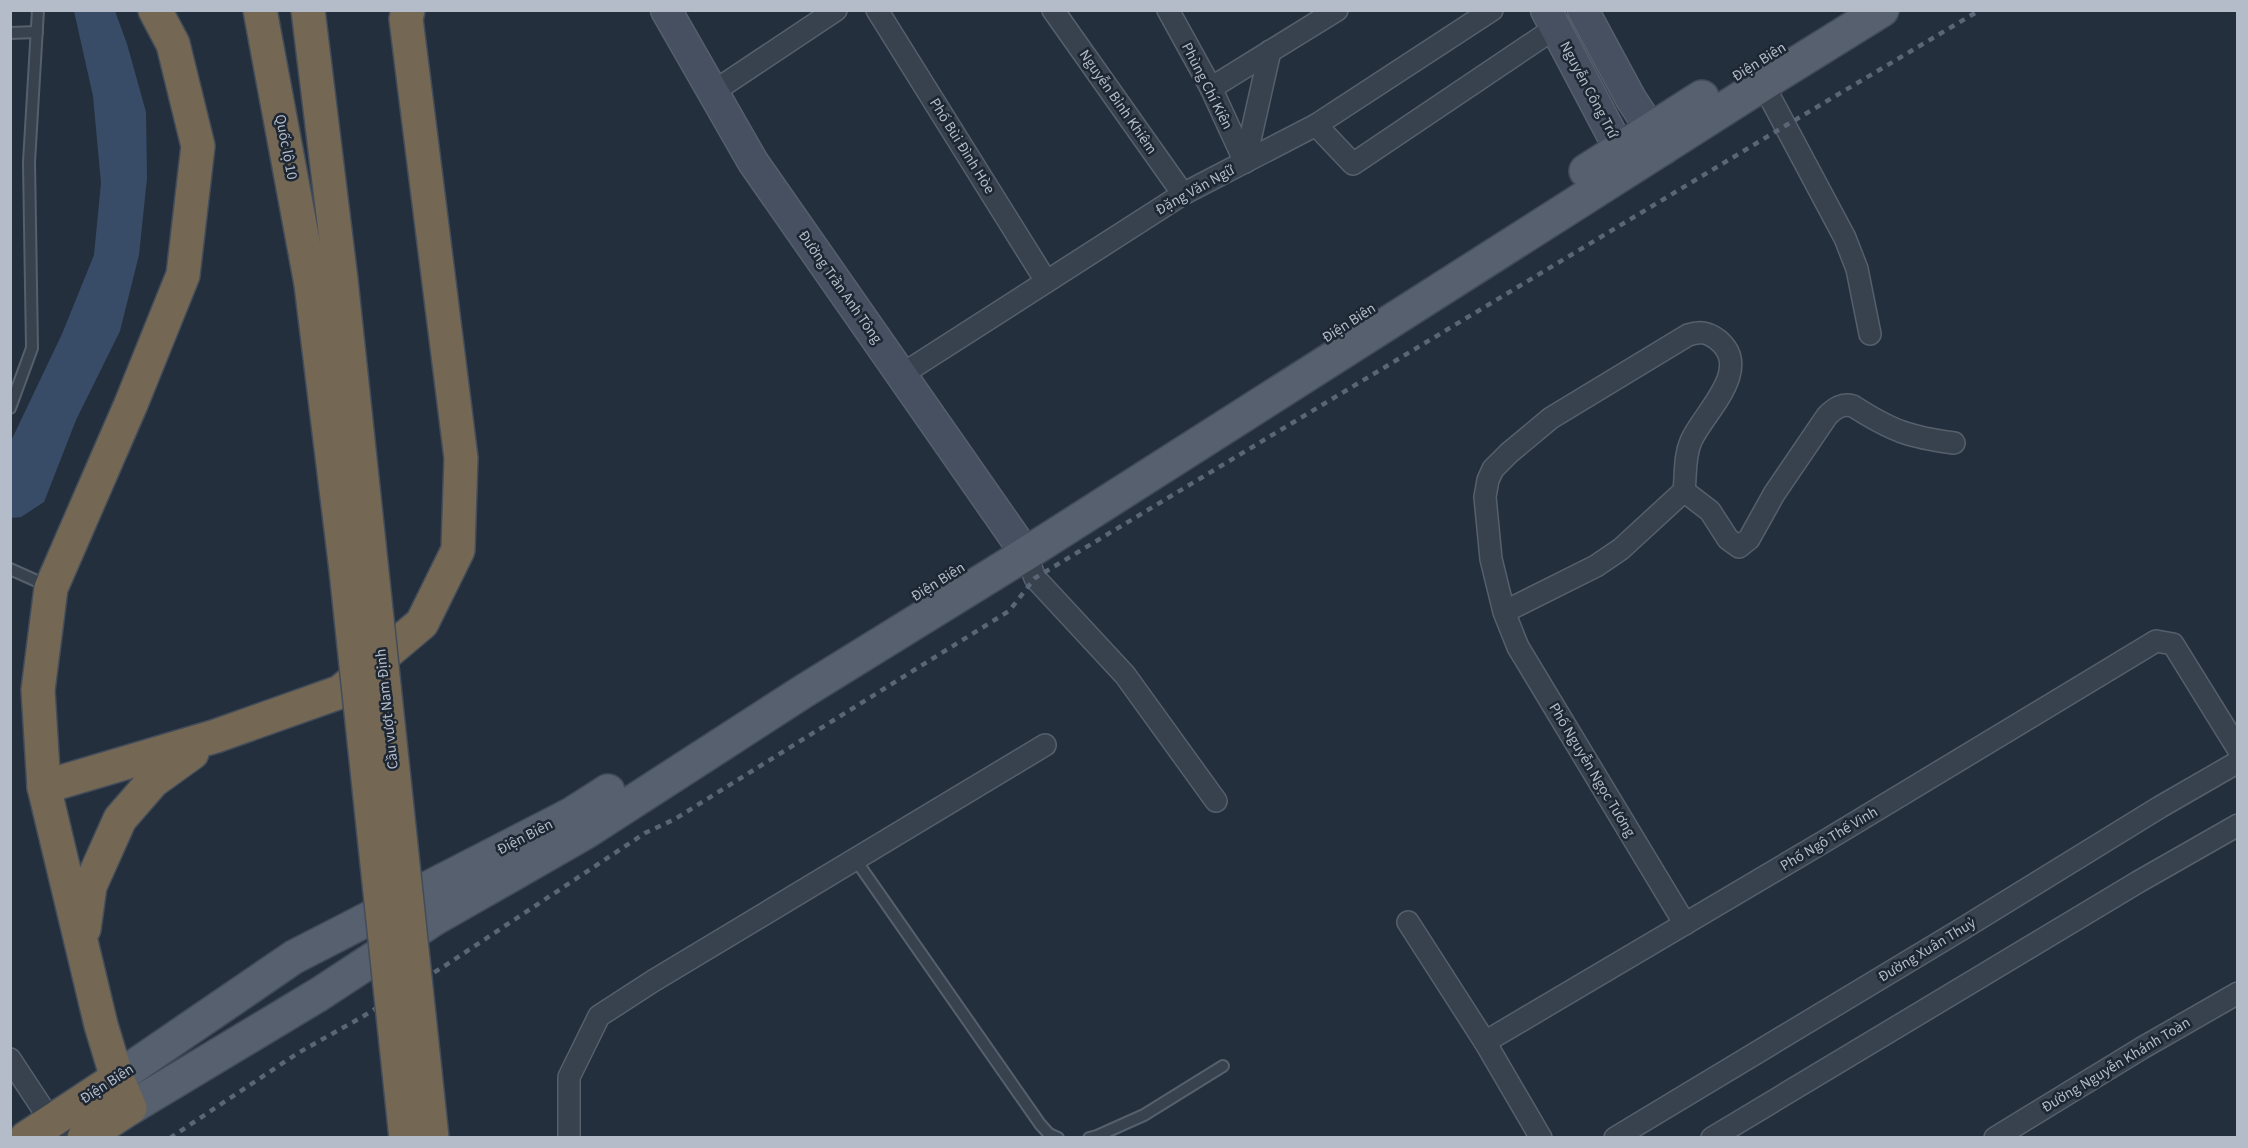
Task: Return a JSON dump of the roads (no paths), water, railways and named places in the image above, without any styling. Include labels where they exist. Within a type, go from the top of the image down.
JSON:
[{"type":"highway","points":[[130,1108],[117,1078],[101,1025],[44,787],[38,690],[51,588],[131,404],[183,275],[198,146],[173,44],[155,10]]},
{"type":"highway","name":"Quốc lộ 10","points":[[260,10],[326,282]]},
{"type":"highway","points":[[308,10],[326,282]]},
{"type":"highway","points":[[44,787],[216,736],[340,692],[422,624],[458,550],[461,458],[406,19],[408,10]]},
{"type":"highway","name":"Cầu vượt Nam Định","points":[[326,282],[346,570],[406,1137]]},
{"type":"highway","name":"Cầu vượt Nam Định","points":[[326,282],[432,1137]]},
{"type":"highway","points":[[82,947],[90,886],[120,819],[153,781],[216,736]]},
{"type":"highway","name":"Điện Biên","points":[[46,1132],[117,1078]]},
{"type":"highway","name":"Điện Biên","points":[[84,1137],[130,1108]]},
{"type":"main road","name":"Điện Biên","points":[[130,1108],[318,995],[434,919],[586,832],[804,691],[1019,547],[1657,139],[1841,10]]},
{"type":"main road","name":"Điện Biên","points":[[1657,139],[1763,84],[1882,10]]},
{"type":"main road","name":"Điện Biên","points":[[117,1078],[294,957],[572,813],[953,571],[1019,547]]},
{"type":"street","name":"Đường Trần Anh Tông","points":[[666,10],[753,162],[1019,547]]},
{"type":"street","points":[[713,92],[836,10]]},
{"type":"street","name":"Phố Bùi Đình Hòe","points":[[877,10],[1046,282]]},
{"type":"street","name":"Nguyễn Bỉnh Khiêm","points":[[1053,10],[1183,194]]},
{"type":"street","name":"Phùng Chí Kiên","points":[[1168,10],[1211,88],[1245,162]]},
{"type":"street","name":"Đặng Văn Ngữ","points":[[901,375],[1183,194],[1316,125],[1492,10]]},
{"type":"street","points":[[1583,10],[1657,139]]},
{"type":"street","points":[[1211,88],[1335,11]]},
{"type":"street","points":[[1316,125],[1353,164],[1550,19]]},
{"type":"street","name":"Nguyễn Công Trứ","points":[[1550,19],[1626,159]]},
{"type":"street","points":[[1245,162],[1270,51]]},
{"type":"street","points":[[1763,84],[1845,238],[1857,269],[1870,333]]},
{"type":"street","name":"Phố Nguyễn Ngọc Tương","points":[[1684,491],[1686,458],[1691,442],[1707,414],[1726,389],[1730,369],[1728,352],[1708,333],[1698,332],[1688,335],[1551,418],[1509,453],[1493,470],[1488,480],[1485,497],[1491,559],[1504,612],[1518,647],[1685,924]]},
{"type":"street","points":[[1504,612],[1596,566],[1621,549],[1684,491],[1710,511],[1728,539],[1739,547],[1749,539],[1774,494],[1827,416],[1836,407],[1846,404],[1854,406],[1897,432],[1922,439],[1954,443]]},
{"type":"street","points":[[1019,547],[1029,562],[1035,578],[1125,675],[1216,801]]},
{"type":"street","name":"Phố Ngô Thế Vinh","points":[[1485,1042],[2156,641],[2173,644],[2238,749]]},
{"type":"street","points":[[569,1137],[569,1077],[599,1016],[653,981],[1045,745]]},
{"type":"street","name":"Đường Xuân Thuỷ","points":[[1615,1137],[2238,762]]},
{"type":"street","points":[[1712,1137],[2138,882],[2238,825]]},
{"type":"street","points":[[1408,922],[1485,1042],[1541,1137]]},
{"type":"street","name":"Đường Nguyễn Khánh Toàn","points":[[1995,1137],[2238,993]]},
{"type":"street","points":[[10,1059],[46,1132]]},
{"type":"lane","points":[[10,408],[32,348],[29,162],[38,10]]},
{"type":"lane","points":[[10,33],[37,32]]},
{"type":"lane","points":[[10,569],[51,588]]},
{"type":"lane","points":[[855,859],[1040,1124],[1049,1134],[1058,1137]]},
{"type":"lane","points":[[1089,1137],[1097,1136],[1144,1115],[1223,1066]]},
{"type":"water","points":[[74,11],[115,11],[146,112],[147,178],[139,255],[120,331],[76,420],[44,502],[21,517],[11,518],[11,441],[62,334],[94,255],[101,183],[93,96]]},
{"type":"railway","points":[[170,1138],[298,1053],[446,965],[645,833],[675,819],[1009,611],[1035,578],[1980,10]]}]
